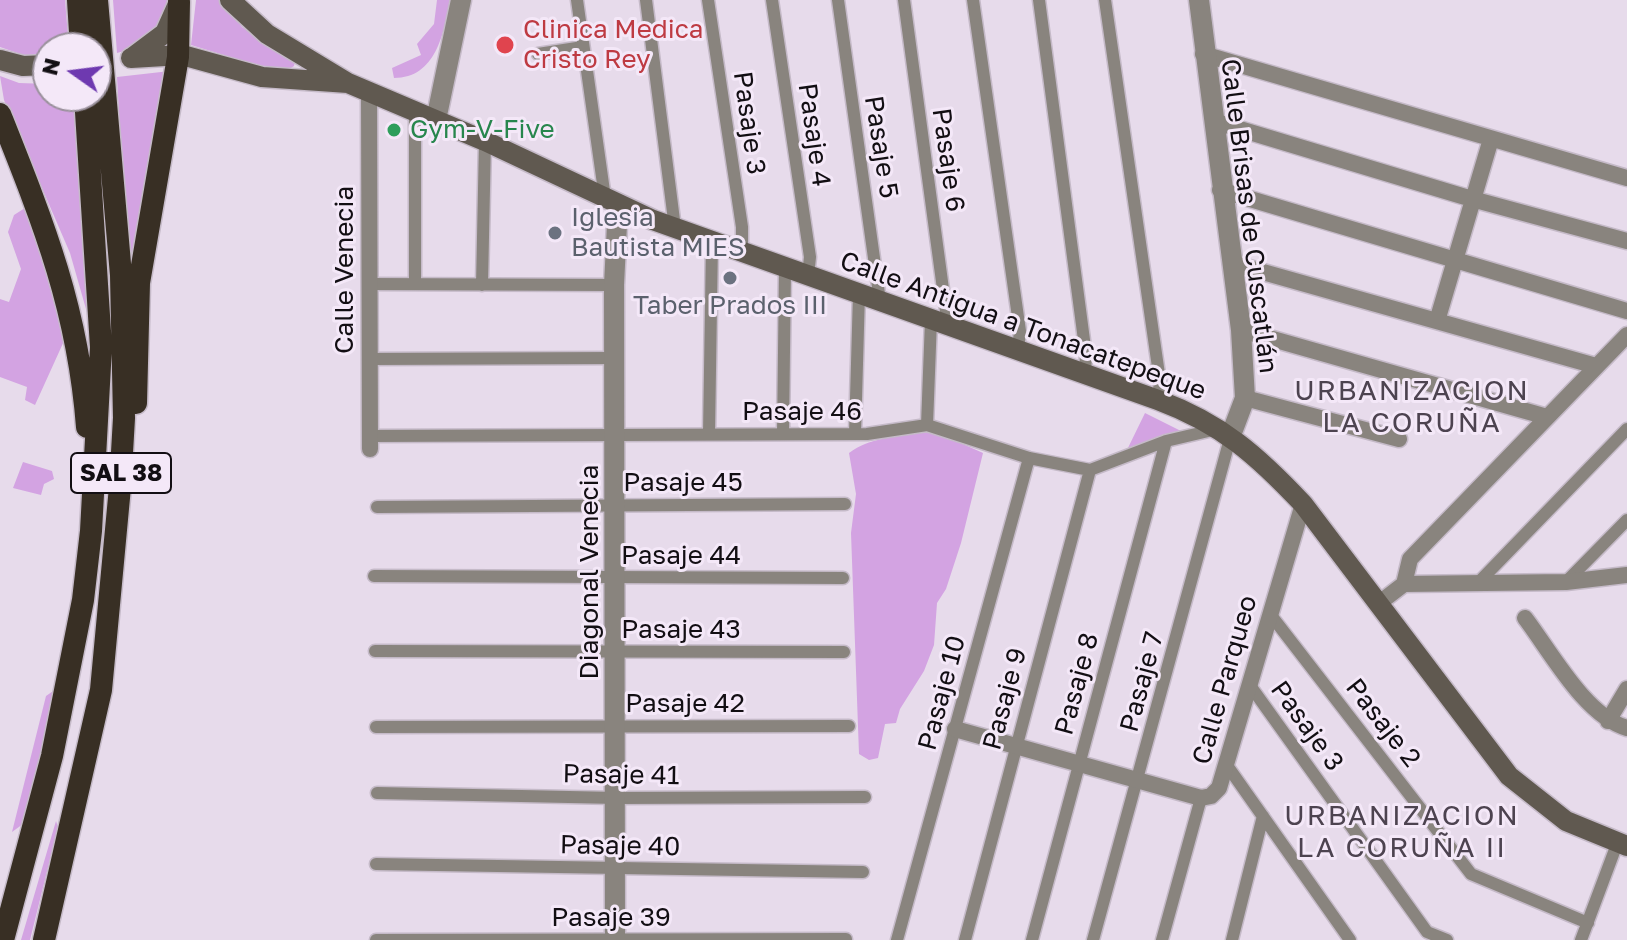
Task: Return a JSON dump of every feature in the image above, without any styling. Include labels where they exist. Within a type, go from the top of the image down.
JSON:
[{"type":"highway","points":[[78,0],[80,32]]},
{"type":"highway","name":"SAL 38","points":[[44,940],[101,690],[120,487],[121,275],[97,0]]},
{"type":"highway","points":[[101,690],[116,639],[130,513],[139,366],[139,283],[179,56],[179,1]]},
{"type":"highway","name":"SAL 38","points":[[3,940],[52,756],[81,613],[91,531],[101,347],[86,112]]},
{"type":"highway","points":[[0,114],[44,221],[77,339],[91,468],[91,531]]},
{"type":"main road","name":"Calle Antigua a Tonacatepeque","points":[[230,0],[267,34],[348,83],[485,141],[612,201],[742,253],[1158,400],[1225,432],[1266,464],[1303,504],[1509,776],[1566,821],[1622,845]]},
{"type":"main road","name":"Calle Antigua a Tonacatepeque","points":[[179,1],[165,33],[124,59],[179,56],[209,60],[262,77],[348,83]]},
{"type":"main road","points":[[0,60],[32,66]]},
{"type":"street","points":[[436,120],[461,0]]},
{"type":"street","points":[[577,0],[612,201]]},
{"type":"street","points":[[646,0],[675,228]]},
{"type":"street","name":"Pasaje 3","points":[[708,0],[742,227],[742,253]]},
{"type":"street","name":"Pasaje 4","points":[[772,0],[810,257],[808,276]]},
{"type":"street","name":"Pasaje 5","points":[[838,0],[880,301]]},
{"type":"street","name":"Pasaje 6","points":[[904,0],[940,323],[927,425]]},
{"type":"street","points":[[973,0],[1020,331],[1018,350]]},
{"type":"street","points":[[1039,0],[1086,355],[1085,373]]},
{"type":"street","points":[[1105,0],[1160,381],[1158,400]]},
{"type":"street","name":"Calle Brisas de Cuscatlán","points":[[1199,0],[1220,190],[1241,330],[1245,398],[1225,432]]},
{"type":"street","points":[[538,54],[583,47]]},
{"type":"street","points":[[1203,54],[1627,178]]},
{"type":"street","name":"Calle Venecia","points":[[369,92],[370,442]]},
{"type":"street","points":[[415,111],[415,284]]},
{"type":"street","points":[[1213,121],[1472,199],[1627,241]]},
{"type":"street","points":[[1437,321],[1491,139]]},
{"type":"street","points":[[482,285],[485,141]]},
{"type":"street","points":[[1220,190],[1627,311]]},
{"type":"street","name":"Diagonal Venecia","points":[[612,201],[617,798],[615,940]]},
{"type":"street","points":[[709,434],[712,242]]},
{"type":"street","points":[[1231,263],[1596,366]]},
{"type":"street","points":[[783,434],[785,268]]},
{"type":"street","points":[[370,284],[614,285]]},
{"type":"street","points":[[855,434],[859,293]]},
{"type":"street","points":[[1241,330],[1547,417]]},
{"type":"street","points":[[1404,584],[1410,559],[1627,335]]},
{"type":"street","points":[[369,359],[615,358]]},
{"type":"street","points":[[1245,398],[1399,439]]},
{"type":"street","name":"Pasaje 46","points":[[370,442],[615,435],[855,434],[927,425],[1029,458],[1090,470]]},
{"type":"street","points":[[1478,583],[1627,429]]},
{"type":"street","points":[[1090,470],[1166,441],[1225,432]]},
{"type":"street","name":"Pasaje 7","points":[[1093,940],[1138,779],[1225,432]]},
{"type":"street","name":"Pasaje 8","points":[[1032,940],[1166,441]]},
{"type":"street","name":"Pasaje 10","points":[[897,940],[1029,458]]},
{"type":"street","name":"Pasaje 9","points":[[965,940],[1090,470]]},
{"type":"street","name":"Pasaje 45","points":[[377,507],[845,504]]},
{"type":"street","name":"Calle Parqueo","points":[[955,729],[1201,798],[1211,796],[1219,788],[1303,504]]},
{"type":"street","points":[[1566,582],[1627,520]]},
{"type":"street","points":[[1378,604],[1404,584],[1566,582],[1627,575]]},
{"type":"street","name":"Pasaje 44","points":[[374,576],[843,578]]},
{"type":"street","name":"Pasaje 2","points":[[1270,614],[1471,874],[1588,923]]},
{"type":"street","points":[[1525,618],[1590,705],[1608,721],[1627,728]]},
{"type":"street","name":"Pasaje 43","points":[[375,651],[844,652]]},
{"type":"street","name":"Pasaje 3","points":[[1249,684],[1427,932],[1447,940]]},
{"type":"street","points":[[1608,721],[1627,689]]},
{"type":"street","name":"Pasaje 42","points":[[376,727],[849,726]]},
{"type":"street","points":[[1226,764],[1350,940]]},
{"type":"street","name":"Pasaje 41","points":[[377,793],[617,798],[865,797]]},
{"type":"street","points":[[1162,940],[1201,798]]},
{"type":"street","points":[[1232,940],[1263,816]]},
{"type":"street","points":[[1581,940],[1622,845]]},
{"type":"street","name":"Pasaje 40","points":[[376,864],[863,872]]},
{"type":"street","name":"Pasaje 39","points":[[376,940],[846,939]]},
{"type":"shaded area","points":[[0,0],[65,0],[68,32],[32,32],[32,58],[0,47]]},
{"type":"shaded area","points":[[113,0],[170,0],[163,18],[151,34],[135,46],[117,53]]},
{"type":"shaded area","points":[[196,0],[223,0],[242,27],[295,62],[294,66],[283,73],[191,45]]},
{"type":"shaded area","points":[[437,0],[450,0],[436,51],[420,70],[394,78],[392,68],[421,55],[417,44],[434,24]]},
{"type":"shaded area","points":[[170,71],[128,281],[117,77]]},
{"type":"shaded area","points":[[0,76],[19,83],[32,83],[32,112],[75,112],[96,344],[70,253],[4,100]]},
{"type":"shaded area","points":[[25,208],[69,330],[35,405],[25,400],[27,387],[0,377],[0,299],[9,302],[21,269],[8,232],[14,215]]},
{"type":"shaded area","points":[[1145,413],[1187,434],[1125,454]]},
{"type":"shaded area","points":[[914,429],[936,432],[983,453],[961,543],[946,589],[937,603],[934,645],[924,671],[900,709],[896,723],[885,724],[878,758],[869,760],[859,754],[851,533],[856,494],[849,453],[865,444]]},
{"type":"shaded area","points":[[23,462],[52,471],[54,479],[44,484],[41,495],[13,488]]},
{"type":"shaded area","points":[[59,687],[23,824],[12,832],[46,696]]},
{"type":"shaded area","points":[[56,821],[58,827],[30,940],[21,940]]},
{"type":"place","name":"Clinica Medica Cristo Rey","points":[[505,45]]},
{"type":"place","name":"Gym-V-Five","points":[[394,130]]},
{"type":"place","name":"Iglesia Bautista MIES","points":[[555,233]]},
{"type":"place","name":"Taber Prados III","points":[[730,278]]},
{"type":"district","name":"URBANIZACION LA CORUÑA","points":[[1412,407]]},
{"type":"district","name":"URBANIZACION LA CORUÑA II","points":[[1402,832]]}]
